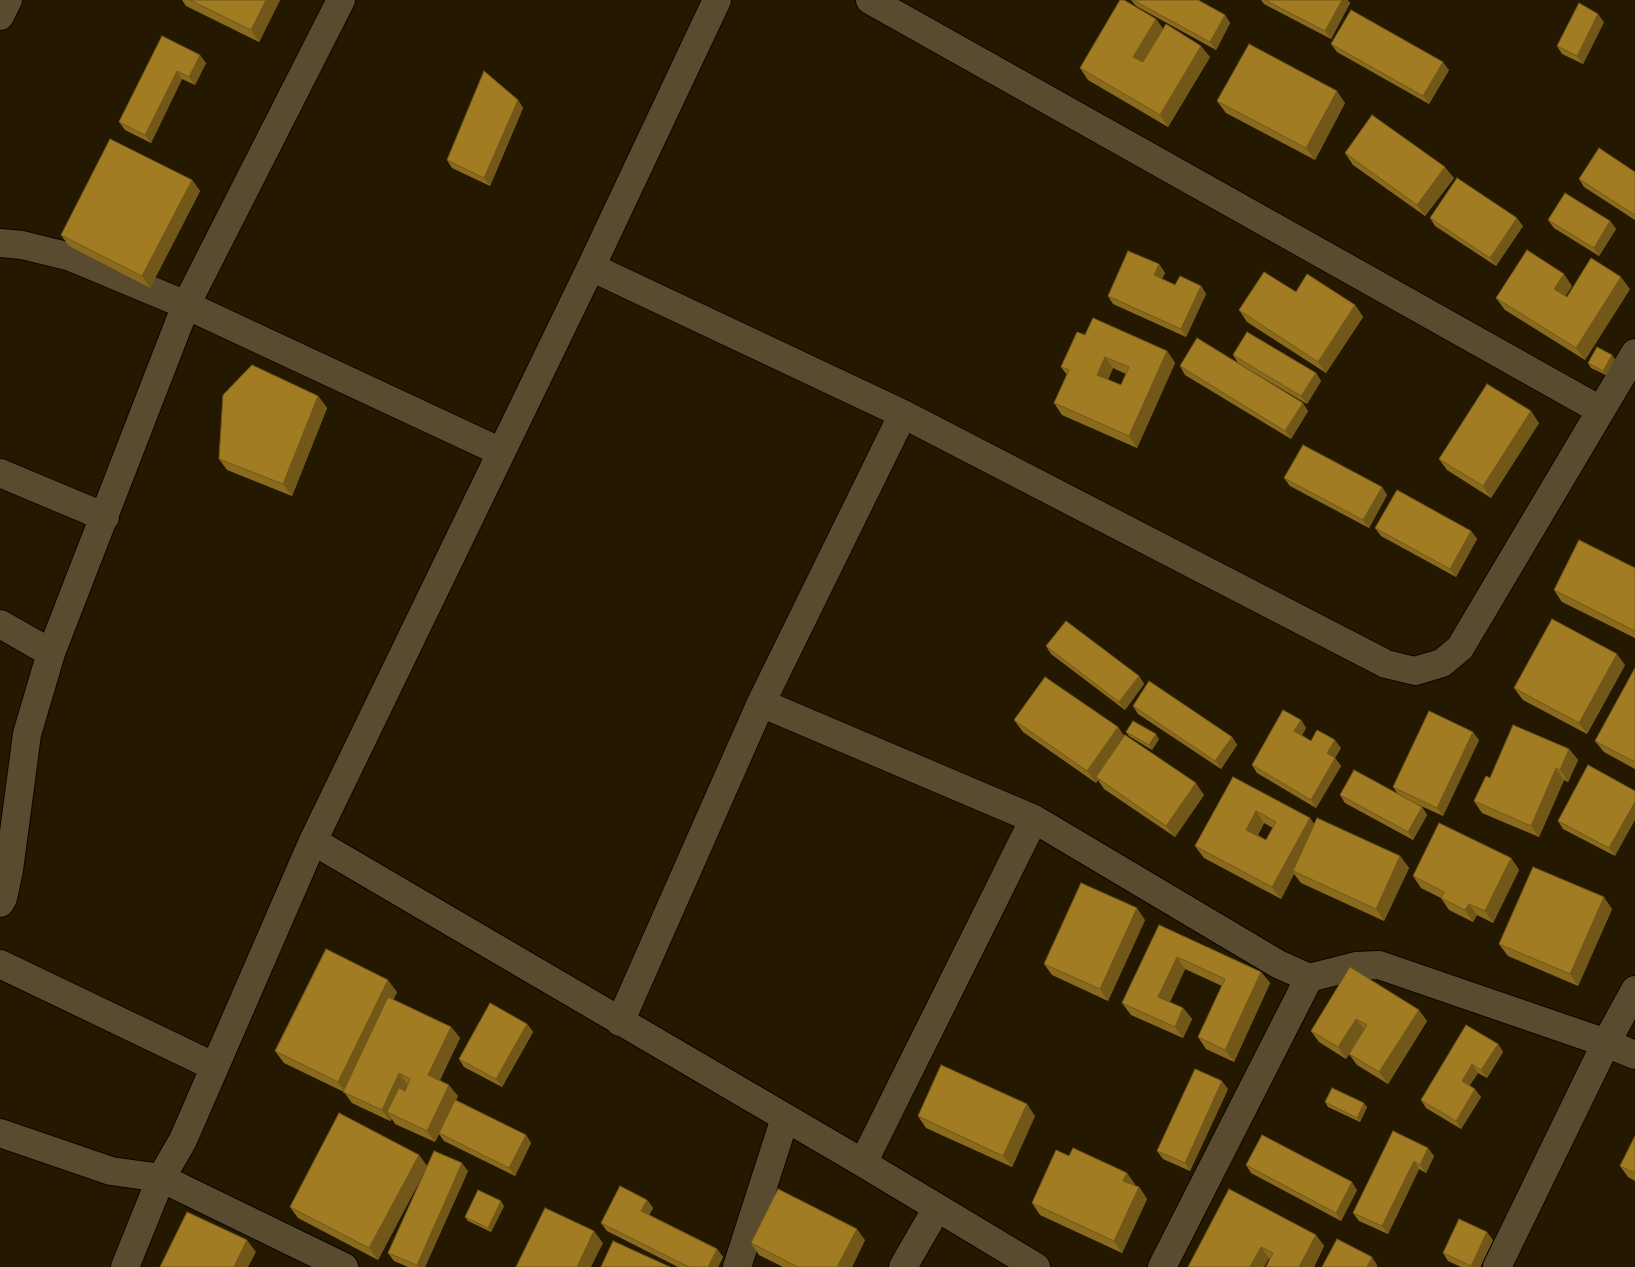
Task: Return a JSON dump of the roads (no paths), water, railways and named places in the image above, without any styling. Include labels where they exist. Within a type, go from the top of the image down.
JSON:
[{"type":"street","points":[[0,16],[8,0]]},
{"type":"street","points":[[0,903],[3,898],[9,870],[27,734],[52,653],[186,306],[341,0]]},
{"type":"street","points":[[125,1267],[161,1178],[183,1140],[313,841],[591,267],[717,0]]},
{"type":"street","points":[[870,0],[1600,410]]},
{"type":"street","points":[[0,243],[22,245],[71,257],[186,306],[501,452]]},
{"type":"street","points":[[591,267],[903,414],[1386,664],[1415,671],[1442,663],[1460,648],[1635,353]]},
{"type":"street","points":[[620,1022],[761,703],[903,414]]},
{"type":"street","points":[[0,473],[105,517]]},
{"type":"street","points":[[0,624],[52,653]]},
{"type":"street","points":[[761,703],[1034,819],[1278,964],[1309,978],[1356,966],[1378,965],[1606,1043],[1635,1055]]},
{"type":"street","points":[[863,1163],[1034,819]]},
{"type":"street","points":[[313,841],[863,1163],[1036,1267]]},
{"type":"street","points":[[0,964],[215,1067]]},
{"type":"street","points":[[1162,1267],[1309,978]]},
{"type":"street","points":[[1496,1267],[1606,1043],[1635,990]]},
{"type":"street","points":[[737,1267],[785,1118]]},
{"type":"street","points":[[0,1133],[111,1171],[161,1178],[344,1267]]},
{"type":"street","points":[[903,1267],[937,1208]]}]
